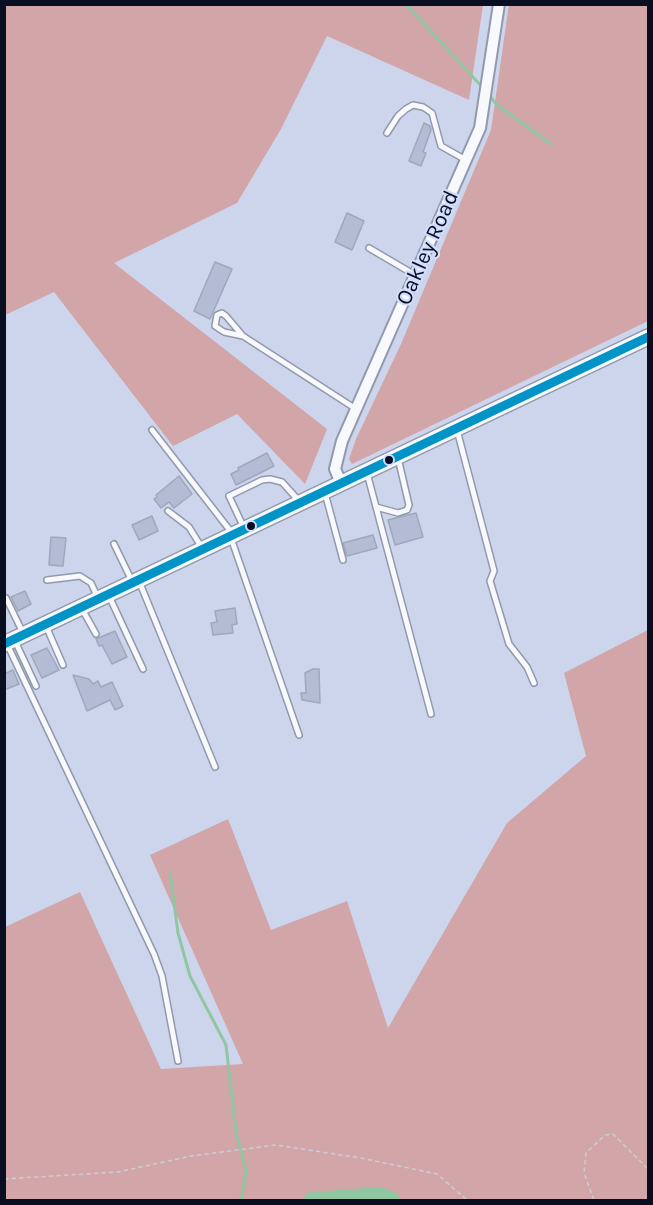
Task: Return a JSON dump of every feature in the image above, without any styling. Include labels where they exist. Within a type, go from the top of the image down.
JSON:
[{"type":"street","name":"Oakley Road","points":[[341,483],[335,469],[336,455],[468,161],[480,128],[499,4]]},
{"type":"street","points":[[12,640],[648,337]]},
{"type":"lane","points":[[387,133],[398,116],[406,109],[413,105],[423,107],[432,113],[441,146],[468,161]]},
{"type":"lane","points":[[369,248],[416,276]]},
{"type":"lane","points":[[243,336],[224,332],[215,326],[217,315],[226,316],[243,336],[356,409]]},
{"type":"lane","points":[[456,428],[494,571],[490,581],[509,644],[527,667],[534,683]]},
{"type":"lane","points":[[152,430],[236,533]]},
{"type":"lane","points":[[376,507],[387,512],[398,513],[407,510],[409,505],[397,457]]},
{"type":"lane","points":[[367,471],[431,714]]},
{"type":"lane","points":[[299,735],[236,533],[229,496],[262,480],[277,479],[301,502]]},
{"type":"lane","points":[[325,491],[343,560]]},
{"type":"lane","points":[[168,511],[189,527],[203,549]]},
{"type":"lane","points":[[114,544],[136,581],[215,767]]},
{"type":"lane","points":[[46,580],[85,578],[91,583],[104,597],[143,669]]},
{"type":"lane","points":[[6,598],[12,640],[154,954],[162,976],[178,1061]]},
{"type":"lane","points":[[81,607],[96,634]]},
{"type":"lane","points":[[45,624],[63,665]]},
{"type":"lane","points":[[12,640],[36,686]]},
{"type":"path","points":[[594,1200],[584,1173],[585,1153],[605,1135],[613,1134],[648,1169]]},
{"type":"path","points":[[4,1179],[118,1172],[191,1156],[276,1145],[361,1158],[437,1174],[467,1200]]},
{"type":"shaded area","points":[[5,4],[483,5],[469,100],[327,36],[281,129],[237,203],[114,263],[327,429],[305,484],[237,414],[173,446],[54,292],[5,315]]},
{"type":"shaded area","points":[[509,4],[648,5],[648,321],[352,464],[349,459],[356,439],[401,344],[491,130]]},
{"type":"shaded area","points":[[648,630],[648,1200],[5,1200],[5,927],[80,892],[161,1069],[243,1064],[150,855],[228,819],[271,930],[347,901],[388,1028],[507,823],[586,756],[564,673]]},
{"type":"building","points":[[424,123],[430,126],[431,130],[423,152],[426,153],[421,166],[409,161]]},
{"type":"building","points":[[347,213],[364,221],[352,250],[335,242]]},
{"type":"building","points":[[215,262],[232,269],[210,319],[194,311]]},
{"type":"building","points":[[267,453],[274,466],[236,485],[231,474]]},
{"type":"building","points":[[179,476],[192,494],[174,508],[169,502],[161,508],[154,499],[156,495]]},
{"type":"building","points":[[416,513],[423,537],[395,545],[388,520]]},
{"type":"building","points":[[152,516],[158,531],[139,540],[132,525]]},
{"type":"building","points":[[373,535],[377,548],[347,556],[343,543]]},
{"type":"building","points":[[51,537],[66,538],[63,566],[49,565]]},
{"type":"building","points":[[25,591],[31,604],[18,611],[11,597]]},
{"type":"building","points":[[235,608],[237,624],[232,625],[233,633],[213,635],[211,623],[217,622],[215,611]]},
{"type":"building","points":[[115,631],[127,657],[112,664],[102,645],[99,646],[96,639]]},
{"type":"building","points":[[47,648],[59,670],[42,678],[31,655]]},
{"type":"building","points":[[319,669],[320,703],[302,700],[301,693],[306,693],[305,673]]},
{"type":"building","points":[[13,670],[19,684],[4,690],[4,674]]},
{"type":"building","points":[[73,675],[89,679],[93,684],[98,681],[101,687],[112,682],[123,706],[115,710],[110,700],[87,711]]},
{"type":"waterway","points":[[406,4],[483,88]]},
{"type":"waterway","points":[[489,95],[497,105],[551,144]]},
{"type":"waterway","points":[[170,873],[178,933],[190,976],[226,1045],[236,1132],[246,1171],[241,1200]]},
{"type":"waterway","points":[[312,1200],[380,1195],[392,1200]]},
{"type":"transit line","points":[[4,644],[648,337]]}]
